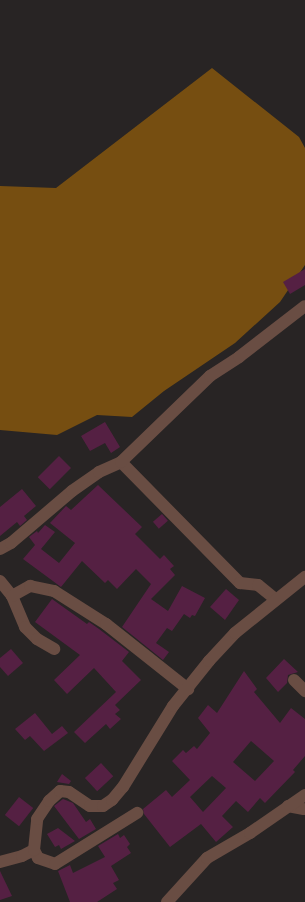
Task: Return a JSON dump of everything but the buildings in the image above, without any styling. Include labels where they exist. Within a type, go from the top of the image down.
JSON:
[{"type":"street","points":[[0,549],[11,543],[72,491],[99,472],[120,462],[210,376],[239,357],[305,306]]},
{"type":"street","points":[[120,462],[240,583],[258,585],[276,599]]},
{"type":"street","points":[[137,813],[55,864],[38,858],[34,850],[37,819],[49,801],[60,791],[69,792],[90,806],[102,806],[112,800],[123,787],[173,706],[209,661],[235,633],[305,577]]},
{"type":"street","points":[[0,581],[12,596],[25,627],[37,639],[54,649]]},
{"type":"street","points":[[12,596],[30,586],[54,592],[106,624],[188,689]]},
{"type":"street","points":[[294,680],[305,691]]},
{"type":"street","points":[[167,902],[206,858],[250,833],[305,795]]},
{"type":"street","points":[[288,806],[305,809]]},
{"type":"street","points":[[0,862],[22,856],[34,850]]},
{"type":"shaded area","points":[[212,68],[299,137],[305,148],[305,265],[280,302],[235,343],[164,391],[132,417],[97,415],[57,435],[0,430],[0,186],[56,188]]}]
